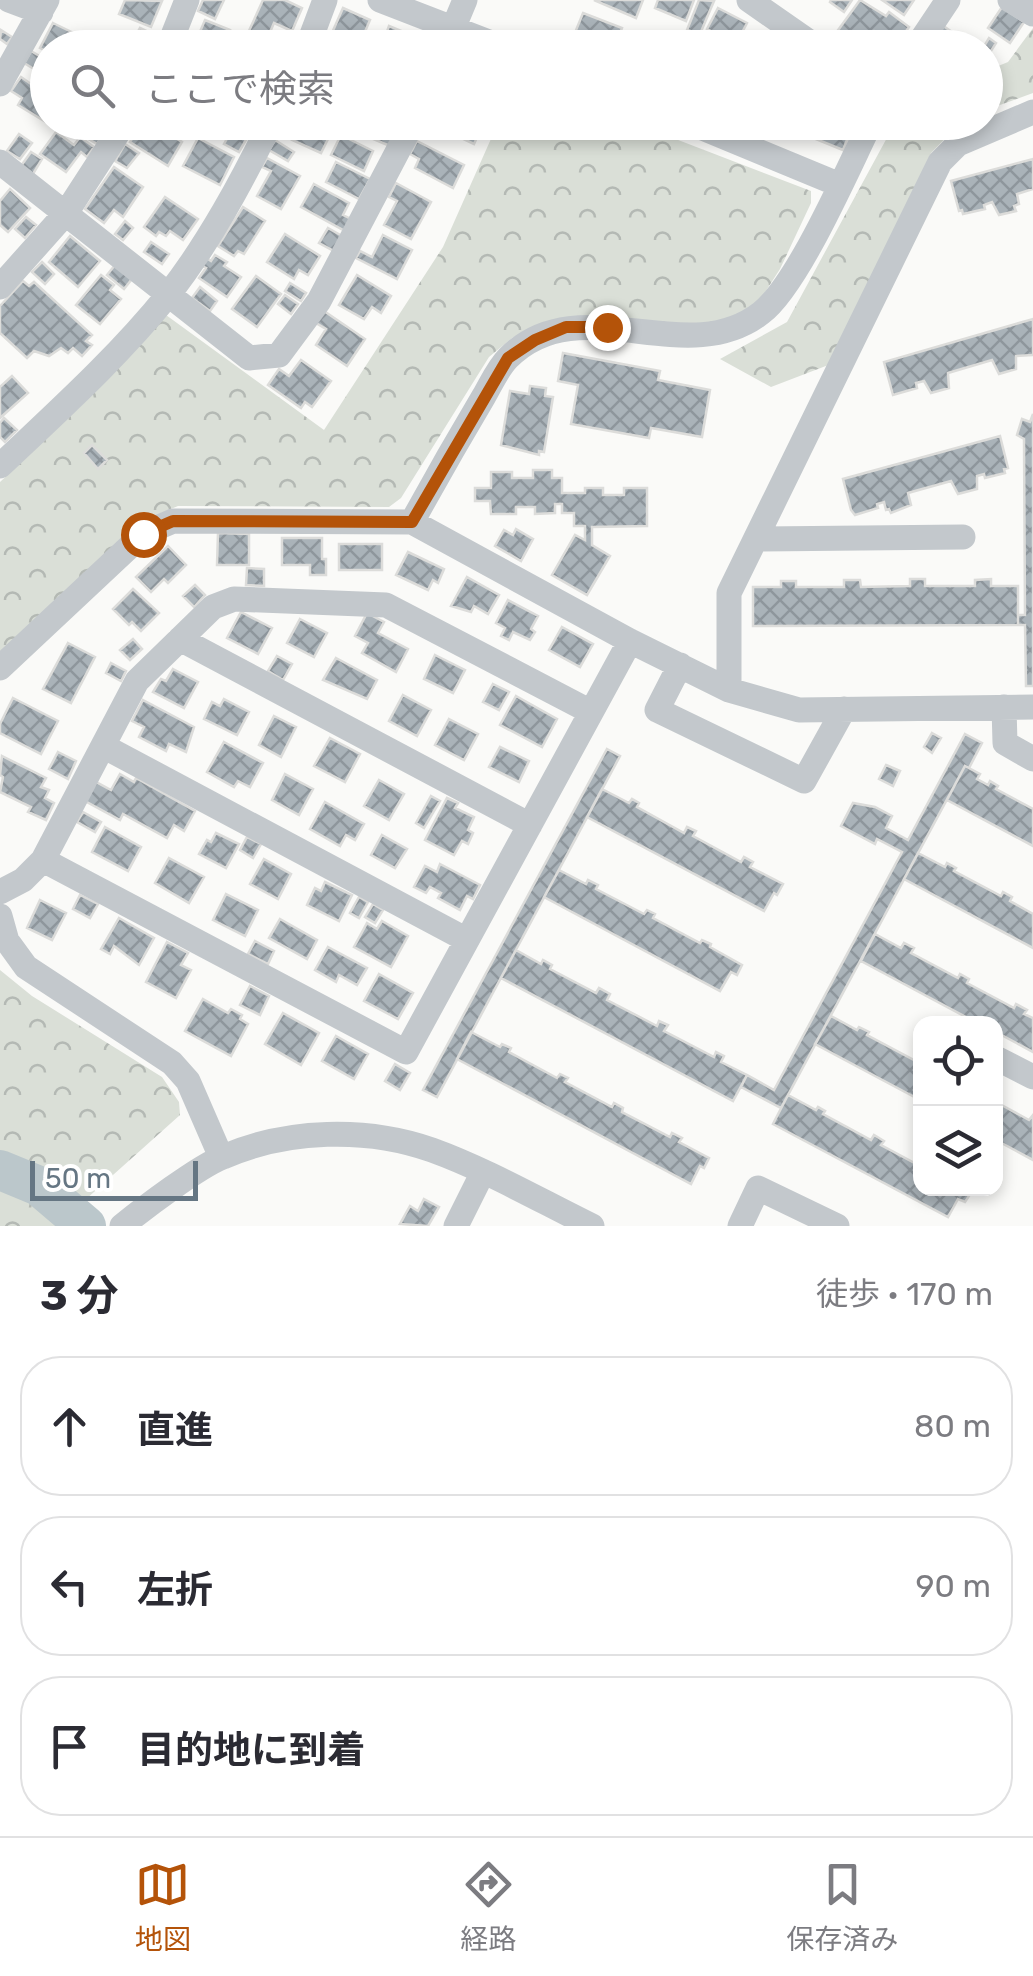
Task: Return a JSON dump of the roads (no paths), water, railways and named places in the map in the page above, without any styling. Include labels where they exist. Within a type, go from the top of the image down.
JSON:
[{"type":"street","points":[[9,0],[44,6],[30,30]]},
{"type":"street","points":[[176,30],[188,0]]},
{"type":"street","points":[[314,30],[325,0]]},
{"type":"street","points":[[380,0],[436,30]]},
{"type":"street","points":[[452,30],[465,0]]},
{"type":"street","points":[[749,0],[792,30]]},
{"type":"street","points":[[928,30],[948,0]]},
{"type":"street","points":[[1010,0],[1033,14]]},
{"type":"street","points":[[0,84],[30,31]]},
{"type":"street","points":[[1003,125],[1033,112]]},
{"type":"street","points":[[0,287],[66,213],[113,140]]},
{"type":"street","points":[[0,466],[82,390],[169,294],[235,192],[262,140]]},
{"type":"street","points":[[0,162],[250,358],[279,355],[319,300],[403,140]]},
{"type":"street","points":[[731,140],[840,185]]},
{"type":"street","points":[[412,522],[508,358],[535,340],[566,327],[706,337],[741,326],[764,311],[790,276],[862,140]]},
{"type":"street","points":[[729,690],[730,593],[940,162],[967,140]]},
{"type":"street","points":[[0,668],[143,534],[173,521],[412,522],[630,641],[729,690],[800,710],[1033,707]]},
{"type":"street","points":[[756,538],[963,537]]},
{"type":"street","points":[[0,892],[23,880],[44,860],[137,681],[214,607],[234,598],[386,605],[591,712]]},
{"type":"street","points":[[180,639],[530,825]]},
{"type":"street","points":[[44,860],[406,1052],[630,641]]},
{"type":"street","points":[[680,665],[657,710],[804,782],[844,709]]},
{"type":"street","points":[[1004,707],[1006,743],[1033,759]]},
{"type":"street","points":[[103,746],[467,940]]},
{"type":"street","points":[[0,916],[6,941],[26,966],[172,1062],[188,1082],[221,1157]]},
{"type":"street","points":[[1003,1062],[1033,1077]]},
{"type":"street","points":[[124,1224],[221,1157],[278,1141],[332,1133],[389,1138],[432,1150],[592,1226]]},
{"type":"street","points":[[456,1226],[483,1172]]},
{"type":"street","points":[[740,1226],[758,1188],[837,1226]]},
{"type":"waterway","points":[[0,1170],[39,1186],[86,1226]]}]
